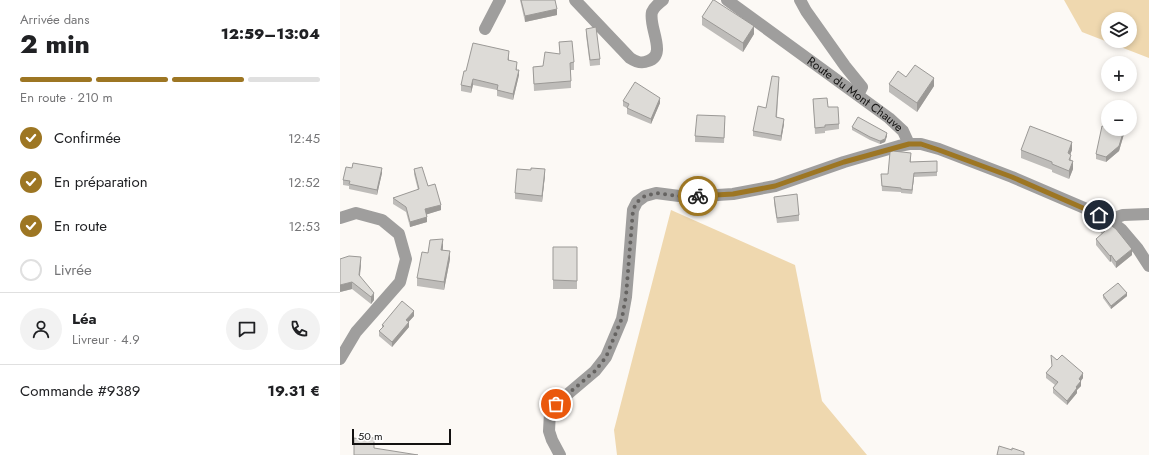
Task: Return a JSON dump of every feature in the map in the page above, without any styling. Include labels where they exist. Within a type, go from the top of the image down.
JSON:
[{"type":"street","points":[[484,29],[500,0]]},
{"type":"street","points":[[575,0],[630,58],[637,62],[643,63],[651,60],[658,51],[653,28],[652,12],[656,5],[663,0]]},
{"type":"street","name":"Route du Mont Chauve","points":[[727,0],[893,122],[903,131],[909,144],[931,146],[947,152],[1012,177],[1109,220],[1121,228],[1138,249],[1149,266]]},
{"type":"street","points":[[800,0],[806,11],[845,66],[862,87],[858,95]]},
{"type":"street","points":[[560,455],[549,431],[550,412],[556,404],[595,371],[606,357],[622,318],[626,296],[633,210],[637,202],[645,196],[656,193],[686,197],[733,194],[775,186],[844,162],[909,144]]},
{"type":"street","points":[[340,218],[356,213],[382,220],[399,234],[406,259],[400,282],[356,332],[340,360]]},
{"type":"street","points":[[1109,220],[1123,215],[1149,214]]},
{"type":"shaded area","points":[[1064,0],[1149,0],[1149,58],[1123,48],[1137,48],[1137,12],[1101,12],[1101,39],[1082,32]]},
{"type":"shaded area","points":[[671,210],[795,265],[822,401],[867,455],[617,455],[614,430]]},
{"type":"building","points":[[521,0],[555,0],[557,9],[525,16]]},
{"type":"building","points":[[713,0],[754,26],[743,43],[702,17]]},
{"type":"building","points":[[596,27],[600,59],[590,60],[586,29]]},
{"type":"building","points":[[572,41],[574,62],[570,63],[571,81],[534,84],[533,67],[543,66],[545,52],[560,54],[559,42]]},
{"type":"building","points":[[473,43],[509,51],[508,60],[517,62],[516,70],[519,70],[513,94],[497,90],[498,85],[473,79],[471,87],[461,85]]},
{"type":"building","points":[[915,65],[934,78],[917,103],[889,84],[898,71],[906,77]]},
{"type":"building","points":[[772,76],[779,77],[776,117],[784,119],[781,136],[753,131],[758,106],[766,108]]},
{"type":"building","points":[[635,82],[660,98],[651,119],[627,108],[629,104],[623,101]]},
{"type":"building","points":[[827,98],[828,107],[838,107],[839,124],[825,125],[825,127],[815,128],[813,99]]},
{"type":"building","points":[[697,115],[725,116],[724,138],[695,136]]},
{"type":"building","points":[[858,117],[887,133],[885,139],[880,141],[852,127]]},
{"type":"building","points":[[1030,126],[1072,142],[1068,153],[1071,155],[1069,160],[1073,161],[1069,171],[1052,164],[1052,162],[1021,150]]},
{"type":"building","points":[[1101,131],[1101,136],[1122,136],[1119,146],[1106,157],[1096,154]]},
{"type":"building","points":[[890,152],[911,153],[910,162],[937,161],[937,172],[914,173],[912,190],[882,186],[881,174],[888,174]]},
{"type":"building","points":[[353,163],[382,168],[377,190],[349,184],[350,181],[343,180],[346,167],[352,168]]},
{"type":"building","points":[[422,167],[428,186],[435,184],[441,205],[425,209],[427,217],[410,222],[406,207],[393,198],[419,189],[414,169]]},
{"type":"building","points":[[531,168],[545,169],[542,196],[515,193],[517,169],[531,170]]},
{"type":"building","points":[[797,194],[799,215],[777,218],[774,197]]},
{"type":"building","points":[[1090,213],[1116,229],[1132,249],[1116,262],[1096,239],[1105,231]]},
{"type":"building","points":[[443,239],[441,250],[450,251],[444,282],[417,278],[422,252],[428,253],[430,240]]},
{"type":"building","points":[[553,247],[577,247],[577,281],[553,280]]},
{"type":"building","points":[[349,256],[361,257],[359,275],[374,293],[371,297],[352,282],[340,285],[340,259]]},
{"type":"building","points":[[1118,283],[1127,293],[1111,306],[1103,295]]},
{"type":"building","points":[[402,301],[414,311],[406,320],[409,322],[392,342],[379,331],[384,326],[382,325]]},
{"type":"building","points":[[1051,355],[1057,360],[1062,355],[1083,373],[1079,379],[1081,381],[1076,387],[1077,388],[1067,401],[1053,388],[1058,382],[1046,373],[1052,366]]},
{"type":"building","points":[[360,437],[374,438],[374,448],[418,455],[354,455],[354,438],[359,439]]},
{"type":"building","points":[[999,446],[1024,452],[1024,455],[997,455]]},
{"type":"way so far","points":[[556,404],[595,371],[606,357],[622,318],[626,296],[633,210],[637,202],[645,196],[656,193],[686,197],[698,196]]},
{"type":"route","points":[[698,196],[733,194],[775,186],[844,162],[899,146],[921,144],[931,146],[1012,177],[1099,215]]}]
